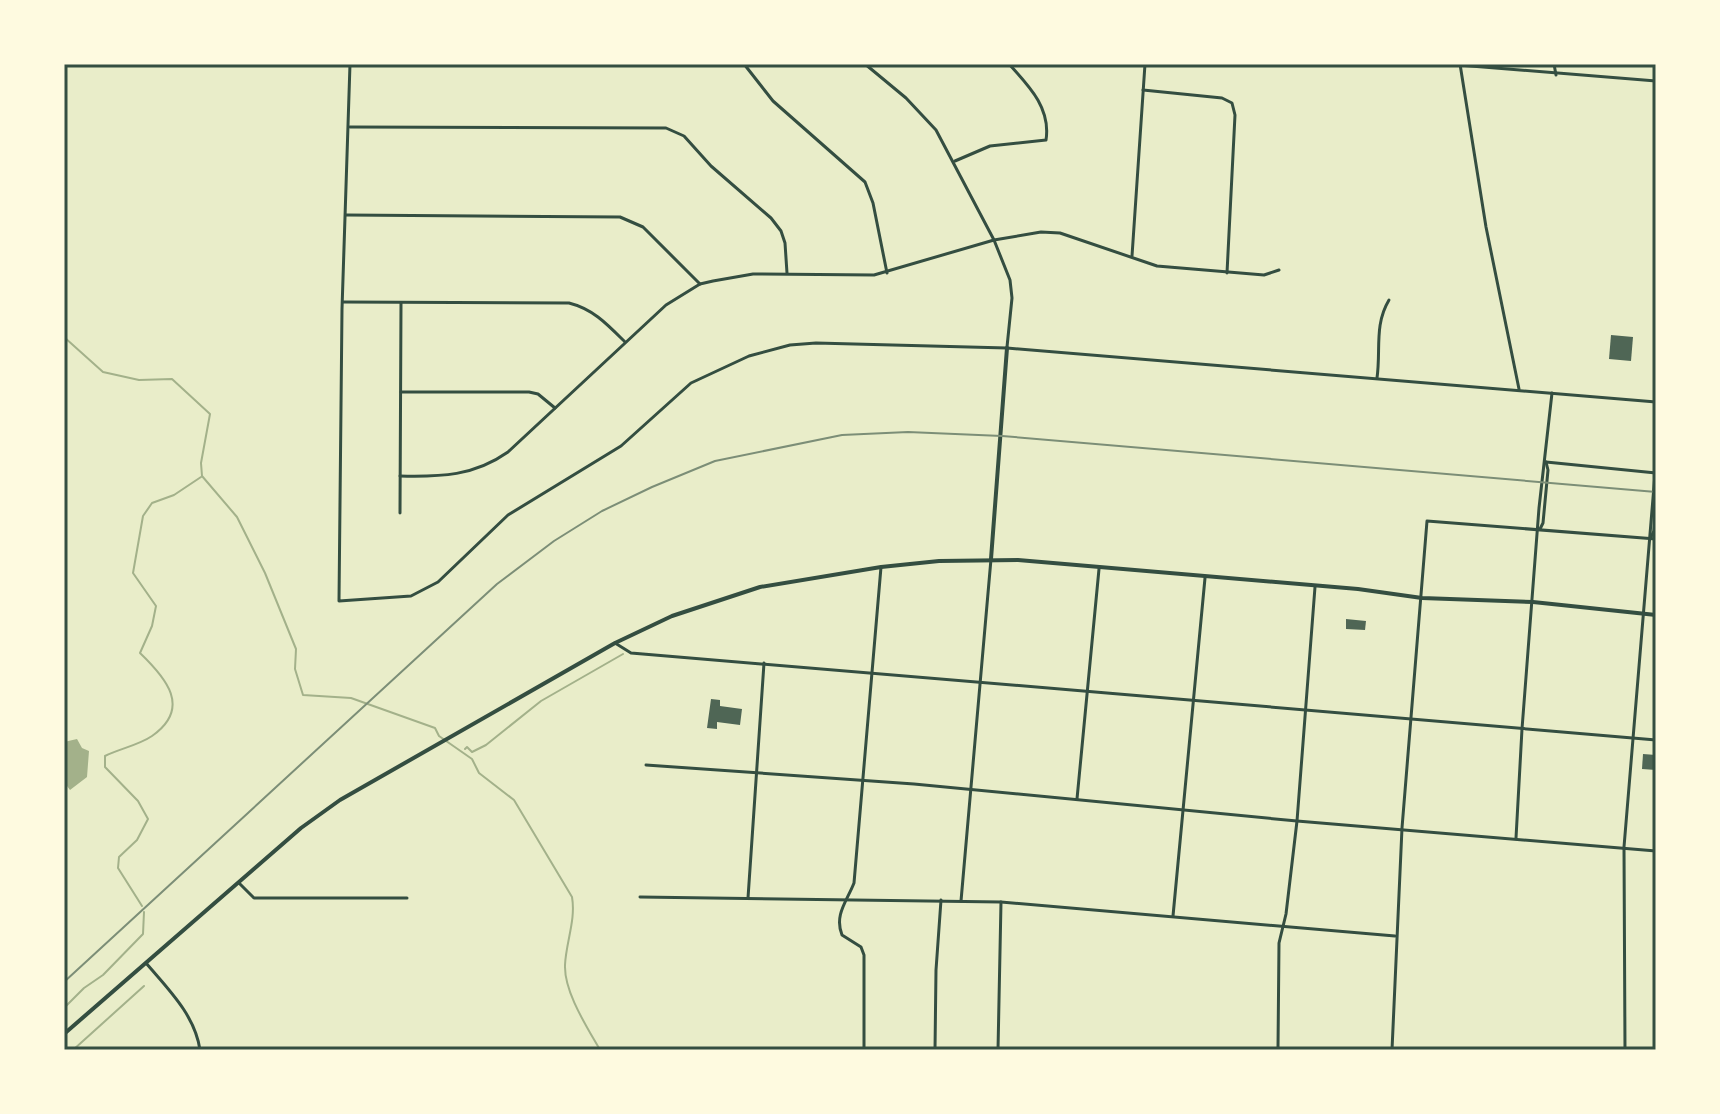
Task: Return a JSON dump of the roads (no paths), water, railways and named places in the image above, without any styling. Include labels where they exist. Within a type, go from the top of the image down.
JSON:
[{"type":"main road","points":[[991,559],[1007,348]]},
{"type":"main road","points":[[64,1034],[301,828],[340,800],[615,643],[672,616],[760,587],[881,567],[991,559],[1358,589],[1422,598],[1533,602],[1656,615]]},
{"type":"street","points":[[350,64],[339,601],[411,596],[438,582],[508,515],[621,446],[691,383],[749,356],[790,345],[1007,348],[1656,402]]},
{"type":"street","points":[[744,64],[773,101],[865,182],[873,203],[887,273]]},
{"type":"street","points":[[865,64],[906,98],[936,130],[955,161],[1010,280],[1012,298],[1007,348]]},
{"type":"street","points":[[955,161],[990,146],[1046,140],[1048,126],[1036,93],[1009,64]]},
{"type":"street","points":[[1132,257],[1145,64]]},
{"type":"street","points":[[1446,64],[1656,81]]},
{"type":"street","points":[[1554,64],[1556,75]]},
{"type":"street","points":[[1460,65],[1486,227],[1519,389]]},
{"type":"street","points":[[1143,90],[1222,98],[1232,103],[1235,115],[1227,273]]},
{"type":"street","points":[[350,127],[651,127],[676,130],[711,166],[771,218],[781,231],[788,257],[787,275]]},
{"type":"street","points":[[346,215],[620,217],[643,227],[700,284]]},
{"type":"street","points":[[400,476],[450,476],[480,468],[508,452],[666,305],[700,284],[753,274],[859,277],[887,273],[1025,233],[1060,233],[1157,266],[1264,275],[1279,270]]},
{"type":"street","points":[[1377,378],[1380,358],[1378,329],[1389,300]]},
{"type":"street","points":[[343,302],[569,303],[585,307],[601,318],[625,342]]},
{"type":"street","points":[[400,513],[401,303]]},
{"type":"street","points":[[401,392],[529,392],[538,394],[555,408]]},
{"type":"street","points":[[1516,838],[1522,729],[1539,530],[1543,523],[1552,393]]},
{"type":"street","points":[[1546,462],[1656,474]]},
{"type":"street","points":[[1625,1050],[1624,847],[1656,462]]},
{"type":"street","points":[[1650,539],[1656,510]]},
{"type":"street","points":[[1392,1050],[1402,828],[1427,521],[1656,539]]},
{"type":"street","points":[[961,901],[991,559]]},
{"type":"street","points":[[864,1050],[864,955],[861,947],[842,935],[839,922],[841,908],[854,883],[881,567]]},
{"type":"street","points":[[1077,799],[1099,569]]},
{"type":"street","points":[[1173,916],[1205,578]]},
{"type":"street","points":[[1278,1048],[1279,943],[1284,926],[1297,821],[1315,587]]},
{"type":"street","points":[[615,643],[631,653],[872,671],[1656,740]]},
{"type":"street","points":[[748,898],[764,663]]},
{"type":"street","points":[[646,765],[864,780],[1656,851]]},
{"type":"street","points":[[239,883],[254,898],[407,898]]},
{"type":"street","points":[[640,897],[1001,902],[1395,936]]},
{"type":"street","points":[[935,1050],[941,900]]},
{"type":"street","points":[[998,1050],[1001,902]]},
{"type":"street","points":[[146,963],[180,1001],[198,1038],[200,1050]]},
{"type":"waterway","points":[[64,337],[103,372],[139,380],[172,379],[210,414],[201,463],[202,476],[237,517],[265,573],[296,649],[295,669],[303,695],[351,698],[435,728],[439,736],[472,759],[479,773],[514,800],[572,897],[573,914],[565,965],[568,986],[600,1050]]},
{"type":"waterway","points":[[142,906],[118,868],[119,857],[137,840],[148,819],[138,801],[105,767],[105,756],[152,736],[171,715],[171,693],[140,653],[152,626],[156,606],[133,573],[143,516],[152,503],[174,495],[201,477]]},
{"type":"waterway","points":[[465,749],[467,747],[472,752],[486,745],[541,701],[623,654]]},
{"type":"waterway","points":[[64,1008],[103,975],[143,934],[144,912]]},
{"type":"waterway","points":[[73,1050],[144,986]]},
{"type":"railway","points":[[64,982],[497,584],[554,541],[602,511],[715,461],[842,435],[908,432],[1002,436],[1656,492]]}]
